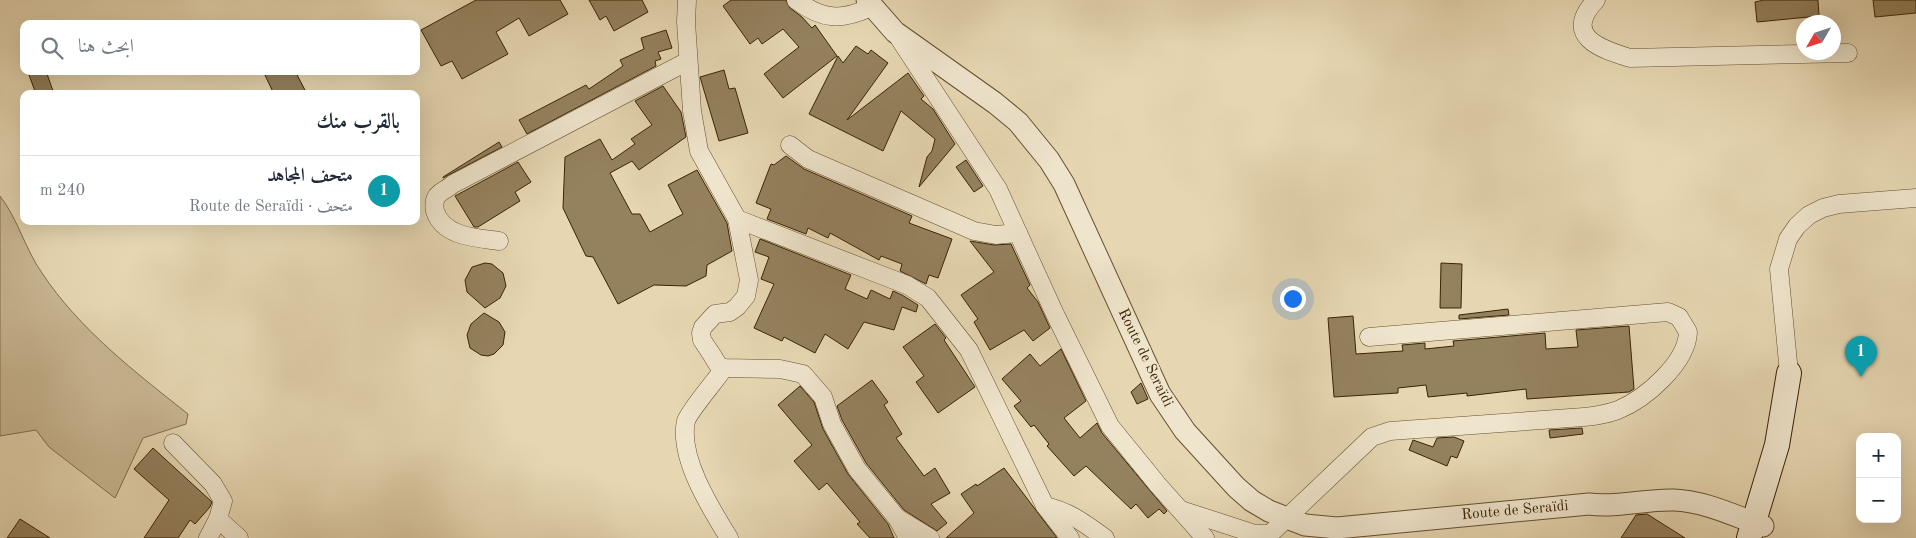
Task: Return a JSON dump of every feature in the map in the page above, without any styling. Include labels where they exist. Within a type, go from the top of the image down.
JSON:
[{"type":"main road","points":[[1758,525],[1789,436],[1791,412],[1789,373]]},
{"type":"street","points":[[687,0],[686,22],[692,112],[699,151],[737,219],[749,287],[737,307],[730,312],[715,314],[703,327],[701,333],[702,340],[718,365],[724,368],[780,369],[803,374],[823,397],[832,424],[857,469],[897,518],[908,538]]},
{"type":"street","points":[[796,0],[807,9],[831,17],[852,16],[869,3]]},
{"type":"street","points":[[1596,0],[1588,9],[1584,21],[1589,40],[1598,48],[1630,58],[1848,53]]},
{"type":"street","name":"Route de Seraïdi","points":[[869,3],[896,32],[995,102],[1035,141],[1064,184],[1150,375],[1172,413],[1236,487],[1252,501],[1287,519],[1305,525],[1337,528],[1588,504],[1607,498],[1679,490],[1696,493],[1758,525]]},
{"type":"street","points":[[896,32],[998,190],[1054,312],[1110,426],[1205,538]]},
{"type":"street","points":[[499,241],[468,237],[451,230],[437,218],[434,207],[437,196],[453,184],[688,61]]},
{"type":"street","points":[[790,145],[808,159],[974,231],[996,235],[1018,234]]},
{"type":"street","points":[[1789,373],[1779,269],[1788,239],[1809,215],[1823,208],[1839,204],[1916,198]]},
{"type":"street","points":[[737,219],[907,285],[928,298],[969,350],[1045,506],[1070,538]]},
{"type":"street","points":[[1181,510],[1263,535],[1276,530],[1364,443],[1381,433],[1584,417],[1618,410],[1640,397],[1673,367],[1682,355],[1688,332],[1679,317],[1668,312],[1368,337]]},
{"type":"street","points":[[724,368],[686,420],[686,448],[695,474],[729,538]]},
{"type":"street","points":[[173,443],[213,484],[223,501],[218,519],[208,538]]},
{"type":"street","points":[[1045,506],[1060,509],[1105,538]]},
{"type":"street","points":[[897,518],[930,538]]},
{"type":"street","points":[[218,519],[239,538]]},
{"type":"shaded area","points":[[0,196],[12,214],[36,264],[73,313],[109,349],[188,414],[186,424],[143,438],[115,498],[49,447],[36,430],[0,436]]},
{"type":"building","points":[[476,0],[560,0],[568,14],[529,36],[519,18],[496,32],[508,54],[462,79],[452,61],[441,66],[421,30]]},
{"type":"building","points":[[589,0],[642,0],[648,12],[614,31],[606,16],[600,20]]},
{"type":"building","points":[[731,0],[786,0],[790,8],[812,28],[815,25],[837,56],[783,98],[764,74],[799,47],[783,29],[762,44],[758,38],[750,44],[723,6]]},
{"type":"building","points":[[1764,0],[1818,0],[1819,15],[1796,15],[1796,18],[1757,22],[1755,2]]},
{"type":"building","points":[[1873,0],[1916,0],[1916,13],[1875,17]]},
{"type":"building","points":[[666,30],[672,48],[658,52],[661,59],[655,61],[656,66],[527,134],[519,120],[586,85],[589,89],[623,66],[620,60],[644,49],[641,38]]},
{"type":"building","points":[[856,46],[868,54],[871,50],[888,63],[847,120],[908,73],[924,96],[921,99],[933,109],[955,144],[919,187],[927,157],[932,151],[935,139],[901,111],[883,151],[809,114],[838,56],[843,63]]},
{"type":"building","points":[[724,70],[729,89],[735,88],[748,133],[719,141],[700,77]]},
{"type":"building","points":[[29,75],[47,75],[53,90],[35,90]]},
{"type":"building","points":[[265,75],[297,75],[305,90],[272,90]]},
{"type":"building","points":[[663,86],[681,112],[686,137],[639,170],[632,161],[610,173],[632,214],[640,214],[650,232],[683,214],[668,185],[697,170],[727,223],[732,251],[707,265],[706,276],[686,286],[654,285],[618,304],[593,257],[586,256],[563,208],[565,157],[600,139],[612,160],[635,144],[631,139],[652,125],[635,101]]},
{"type":"building","points":[[499,142],[502,147],[443,178],[443,177]]},
{"type":"building","points":[[786,156],[804,169],[912,216],[909,223],[952,239],[938,278],[929,275],[926,284],[900,271],[902,264],[881,256],[879,260],[830,233],[828,238],[808,228],[806,234],[767,219],[771,209],[756,203],[771,164],[774,165]]},
{"type":"building","points":[[966,160],[983,186],[974,192],[956,167]]},
{"type":"building","points":[[518,162],[531,182],[515,192],[520,201],[478,227],[474,227],[455,196]]},
{"type":"building","points":[[760,239],[851,275],[845,289],[867,299],[871,290],[890,299],[893,291],[902,295],[918,305],[916,312],[902,307],[894,330],[864,322],[848,349],[825,334],[815,353],[784,337],[782,341],[754,328],[774,284],[761,279],[769,257],[755,252]]},
{"type":"building","points":[[970,241],[994,245],[1011,244],[1030,285],[1027,288],[1038,302],[1050,328],[1033,341],[1024,330],[990,350],[974,322],[978,319],[961,295],[994,272]]},
{"type":"building","points":[[485,263],[492,264],[503,273],[506,286],[500,298],[485,308],[467,292],[465,280],[472,267]]},
{"type":"building","points":[[1441,263],[1462,264],[1461,308],[1440,308]]},
{"type":"building","points":[[1508,309],[1509,315],[1459,319],[1459,315]]},
{"type":"building","points":[[484,313],[499,322],[505,332],[503,345],[494,354],[488,356],[481,355],[470,348],[467,335],[471,324]]},
{"type":"building","points":[[1353,316],[1356,354],[1403,351],[1402,345],[1425,343],[1425,349],[1454,346],[1453,341],[1545,333],[1546,349],[1578,347],[1576,330],[1629,326],[1634,389],[1629,392],[1527,399],[1526,389],[1467,396],[1467,393],[1428,397],[1426,385],[1398,388],[1398,393],[1334,397],[1328,318]]},
{"type":"building","points":[[935,324],[946,338],[944,340],[975,387],[938,413],[916,382],[924,376],[903,347]]},
{"type":"building","points":[[1061,349],[1086,401],[1064,418],[1080,438],[1097,423],[1102,433],[1167,511],[1164,514],[1159,509],[1148,518],[1136,504],[1131,509],[1086,466],[1074,476],[1047,446],[1049,444],[1034,425],[1031,427],[1014,406],[1021,401],[1002,379],[1030,354],[1040,366]]},
{"type":"building","points":[[872,380],[888,402],[884,405],[902,434],[896,438],[924,476],[935,468],[950,493],[931,504],[947,523],[937,531],[904,510],[866,463],[842,420],[837,406]]},
{"type":"building","points":[[1141,383],[1148,399],[1137,404],[1131,392]]},
{"type":"building","points":[[800,386],[814,402],[823,429],[848,474],[888,524],[894,538],[870,538],[857,524],[860,522],[827,483],[819,490],[794,461],[812,445],[778,405]]},
{"type":"building","points":[[1582,428],[1583,434],[1550,438],[1549,430]]},
{"type":"building","points":[[1454,437],[1464,441],[1457,458],[1451,456],[1447,466],[1409,450],[1413,440],[1433,447],[1437,438]]},
{"type":"building","points":[[153,448],[212,502],[195,524],[190,520],[178,538],[144,538],[169,500],[134,469]]},
{"type":"building","points":[[1004,468],[1057,538],[946,538],[974,513],[961,494]]},
{"type":"building","points":[[1647,514],[1685,538],[1621,538],[1636,515]]},
{"type":"building","points":[[20,519],[50,538],[7,538]]},
{"type":"place","name":"متحف المجاهد","points":[[1861,377]]}]
